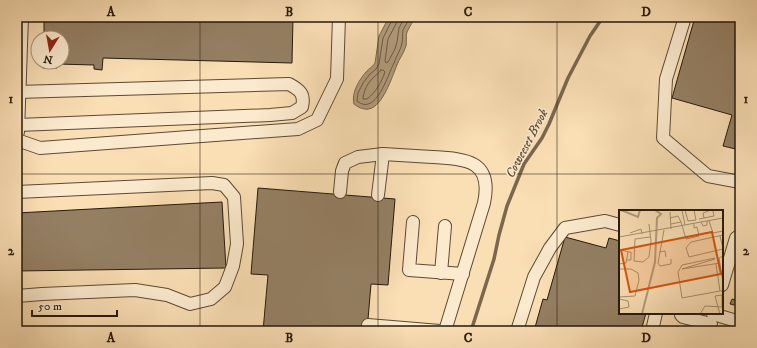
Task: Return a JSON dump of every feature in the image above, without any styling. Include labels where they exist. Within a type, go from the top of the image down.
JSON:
[{"type":"lane","points":[[22,17],[17,141],[40,148],[298,129],[317,120],[337,79],[339,17]]},
{"type":"lane","points":[[685,17],[666,79],[663,138],[708,176],[740,182]]},
{"type":"lane","points":[[18,92],[289,84],[300,90],[304,100],[302,107],[292,113],[270,115],[18,125]]},
{"type":"lane","points":[[378,195],[383,154]]},
{"type":"lane","points":[[340,192],[342,171],[345,163],[358,156],[383,154],[456,158],[475,165],[482,172],[486,196],[445,331]]},
{"type":"lane","points":[[17,192],[212,183],[224,185],[234,197],[236,244],[233,266],[225,287],[211,299],[190,304],[167,295],[135,290],[17,296]]},
{"type":"lane","points":[[517,331],[534,278],[550,248],[565,228],[605,221],[619,225]]},
{"type":"lane","points":[[413,222],[409,270],[462,274]]},
{"type":"lane","points":[[441,272],[445,226]]},
{"type":"lane","points":[[723,278],[726,257],[736,238],[740,235]]},
{"type":"lane","points":[[652,331],[656,314]]},
{"type":"lane","points":[[681,314],[683,317],[712,321],[740,322]]},
{"type":"lane","points":[[368,325],[440,331]]},
{"type":"water","points":[[389,17],[416,17],[407,32],[405,49],[383,97],[374,107],[363,109],[354,104],[353,100],[355,91],[363,75],[375,63],[379,36]]},
{"type":"building","points":[[44,17],[293,17],[292,63],[103,58],[102,70],[94,69],[94,65],[70,64],[70,30],[44,30]]},
{"type":"building","points":[[695,17],[740,17],[740,150],[723,146],[732,115],[672,98]]},
{"type":"building","points":[[258,188],[395,199],[388,285],[371,284],[367,331],[263,331],[268,275],[251,274]]},
{"type":"building","points":[[222,202],[226,268],[17,271],[17,213]]},
{"type":"building","points":[[565,237],[606,248],[609,238],[619,241],[619,314],[646,314],[641,331],[534,331],[543,299],[547,300]]},
{"type":"building","points":[[732,299],[740,301],[740,317],[736,316],[738,306],[730,304]]},
{"type":"waterway","name":"Coweeset Brook","points":[[471,331],[494,259],[507,206],[524,164],[542,138],[568,78],[590,36],[603,17]]}]
